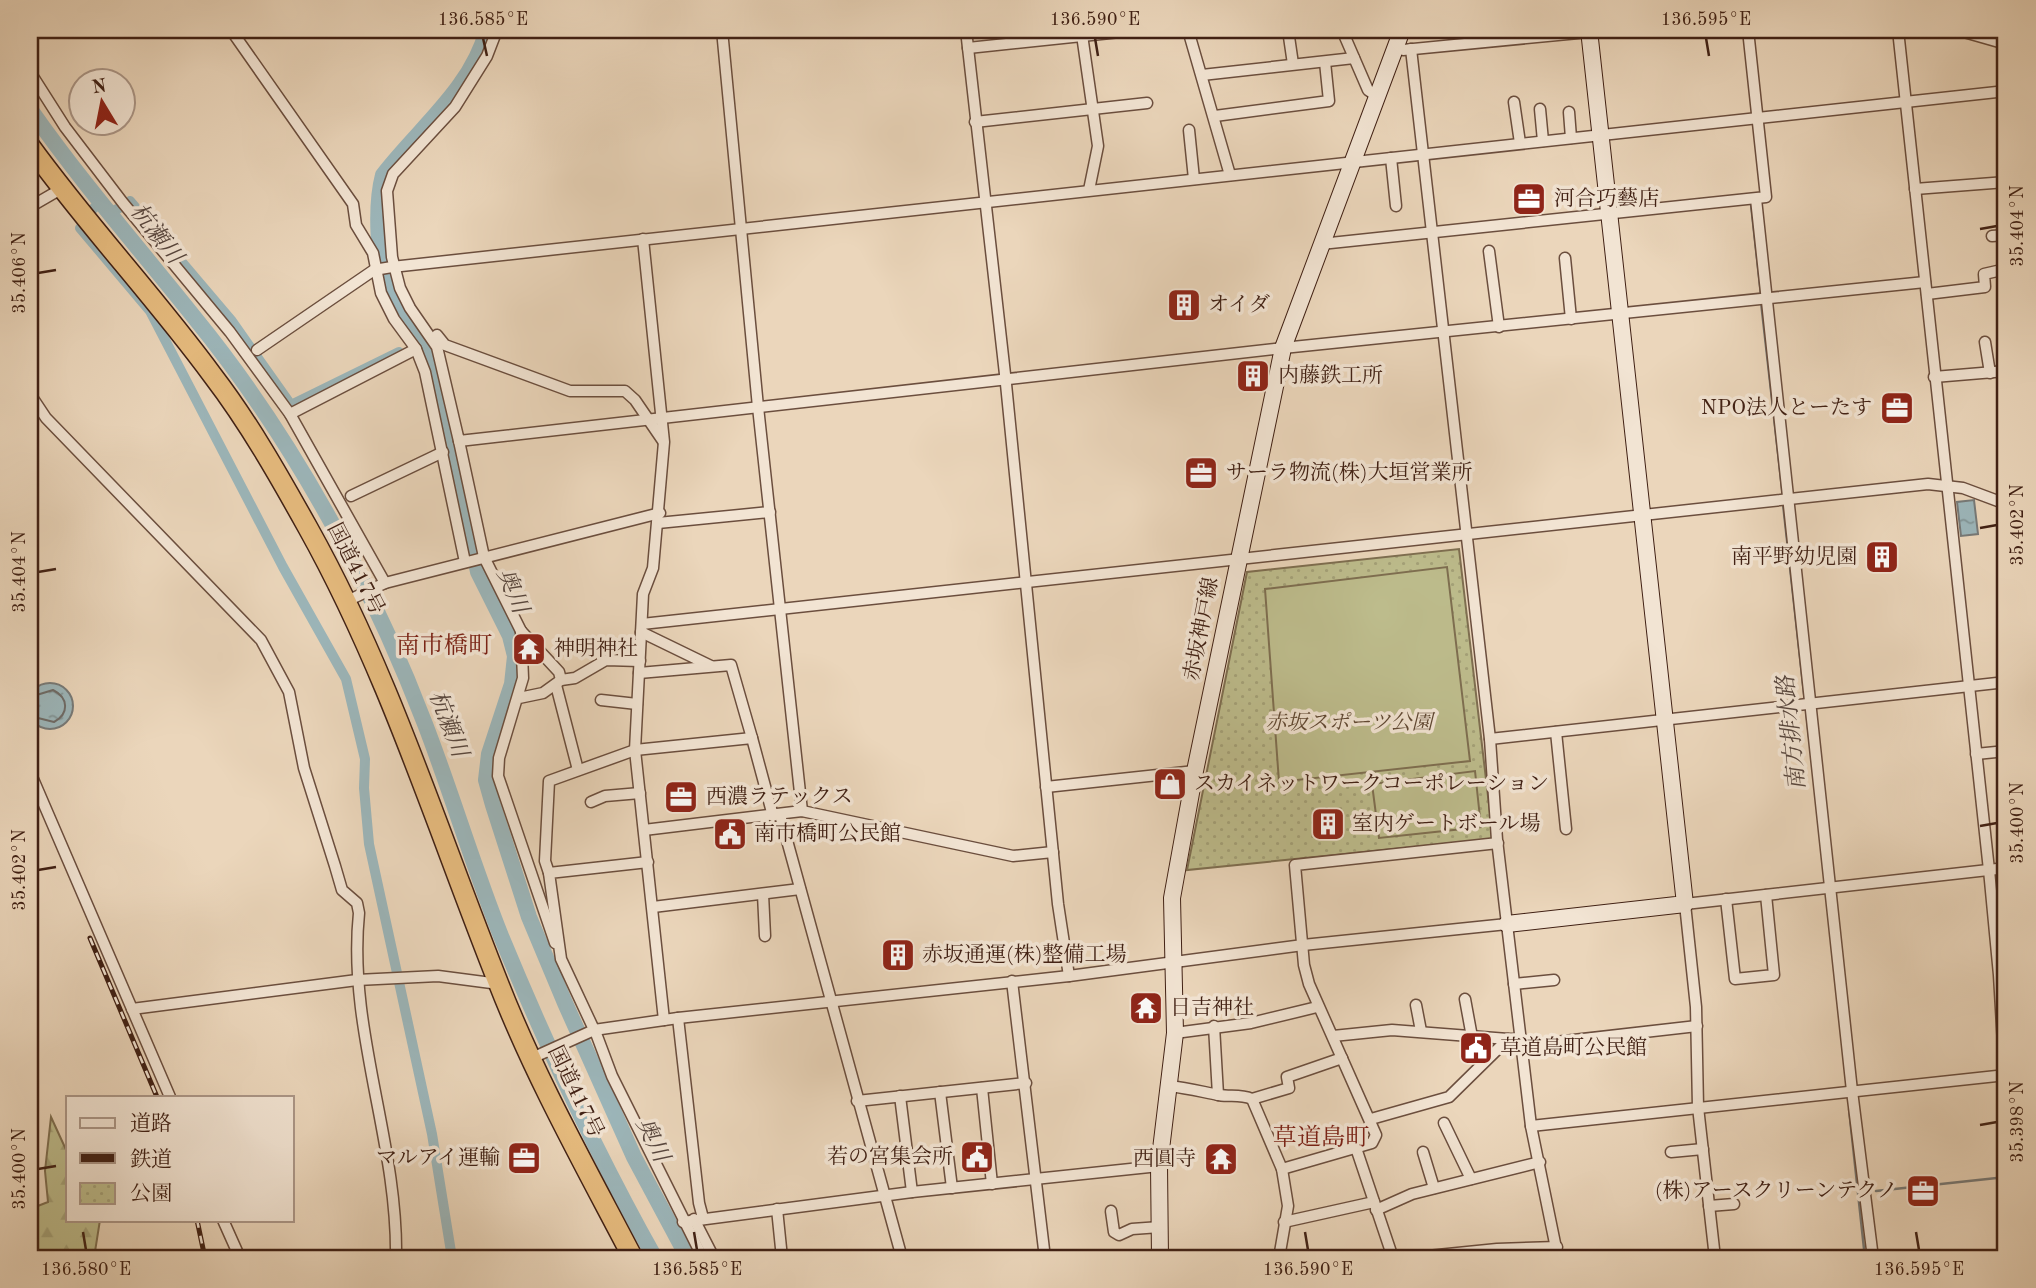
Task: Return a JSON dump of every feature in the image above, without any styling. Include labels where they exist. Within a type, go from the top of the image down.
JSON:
[{"type":"highway","name":"国道417号","points":[[30,146],[61,189],[215,377],[308,527],[349,600],[422,774],[499,984],[633,1258]]},
{"type":"main road","name":"赤坂神戸線","points":[[1160,1258],[1160,1167],[1175,1033],[1172,898],[1195,771],[1283,348],[1377,96],[1403,50],[1402,30]]},
{"type":"main road","points":[[1507,924],[1685,904],[1589,31]]},
{"type":"street","points":[[232,30],[352,204],[356,225],[369,241],[374,270],[394,319],[416,349],[425,372],[465,562]]},
{"type":"street","points":[[497,30],[487,56],[455,107],[394,174],[387,191],[393,267],[410,308],[437,347],[483,558],[521,631],[559,671],[578,770]]},
{"type":"street","points":[[722,30],[758,407],[803,800],[802,811]]},
{"type":"street","points":[[966,30],[1053,852],[1069,976]]},
{"type":"street","points":[[968,48],[1139,30]]},
{"type":"street","points":[[1188,30],[1215,116],[1230,176]]},
{"type":"street","points":[[1288,30],[1293,64]]},
{"type":"street","points":[[1342,30],[1368,90],[1377,96]]},
{"type":"street","points":[[1321,244],[1766,197],[1748,30]]},
{"type":"street","points":[[1898,30],[1989,870],[2006,1095]]},
{"type":"street","points":[[1957,30],[2006,44]]},
{"type":"street","points":[[1408,1258],[1558,1253],[1531,1126],[1424,154],[1403,50],[1589,31]]},
{"type":"street","points":[[1082,35],[1098,146],[1089,190]]},
{"type":"street","points":[[1202,75],[1354,58]]},
{"type":"street","points":[[1215,116],[1329,101],[1325,62]]},
{"type":"street","points":[[30,72],[98,171],[230,332],[290,414],[383,584]]},
{"type":"street","points":[[257,350],[374,270],[393,267],[2006,91]]},
{"type":"street","points":[[1514,102],[1520,143]]},
{"type":"street","points":[[975,122],[1147,103]]},
{"type":"street","points":[[1540,109],[1544,141]]},
{"type":"street","points":[[1569,112],[1571,138]]},
{"type":"street","points":[[1189,130],[1194,179]]},
{"type":"street","points":[[1391,158],[1396,206]]},
{"type":"street","points":[[1915,189],[2006,182]]},
{"type":"street","points":[[30,207],[61,189]]},
{"type":"street","points":[[1756,199],[1763,298],[1848,1091],[1873,1258]]},
{"type":"street","points":[[1992,236],[2006,235]]},
{"type":"street","points":[[643,239],[664,442],[653,568],[643,594],[635,750],[664,1020]]},
{"type":"street","points":[[1489,251],[1499,327]]},
{"type":"street","points":[[1564,258],[1571,319]]},
{"type":"street","points":[[1927,294],[1986,287],[1984,274],[2006,269]]},
{"type":"street","points":[[459,440],[1283,348],[1925,282]]},
{"type":"street","points":[[429,333],[435,332],[445,345],[570,391],[625,391],[664,442]]},
{"type":"street","points":[[1985,342],[1990,373]]},
{"type":"street","points":[[290,414],[416,349]]},
{"type":"street","points":[[1934,377],[2006,371]]},
{"type":"street","points":[[30,394],[46,418],[261,640],[289,692],[304,768],[342,890],[357,903],[356,981],[360,1016],[381,1108],[396,1232],[396,1258]]},
{"type":"street","points":[[351,496],[443,452]]},
{"type":"street","points":[[641,628],[1947,484],[2006,504]]},
{"type":"street","points":[[349,600],[383,584],[465,562],[659,518],[770,512]]},
{"type":"street","points":[[641,628],[663,645],[714,667]]},
{"type":"street","points":[[521,631],[524,659],[519,698],[499,758],[498,776],[561,958]]},
{"type":"street","points":[[519,698],[543,693],[559,682],[575,678],[606,660],[640,661]]},
{"type":"street","points":[[639,673],[731,665],[800,889],[902,1258]]},
{"type":"street","points":[[1490,738],[2006,682]]},
{"type":"street","points":[[601,700],[637,704]]},
{"type":"street","points":[[1556,732],[1566,829]]},
{"type":"street","points":[[713,1258],[612,1076],[579,1036],[561,958],[545,861],[549,781],[635,750],[752,738]]},
{"type":"street","points":[[1976,754],[2006,751]]},
{"type":"street","points":[[1046,787],[1195,771]]},
{"type":"street","points":[[30,772],[170,1096]]},
{"type":"street","points":[[591,802],[605,796],[640,793]]},
{"type":"street","points":[[644,830],[802,811],[1013,856],[1053,852]]},
{"type":"street","points":[[1282,1169],[1372,1143],[1377,1135],[1333,1036],[1317,1007],[1304,965],[1295,864],[1498,843]]},
{"type":"street","points":[[549,873],[648,862]]},
{"type":"street","points":[[1715,1258],[1698,1107],[1697,1026],[1685,904],[2006,868]]},
{"type":"street","points":[[653,907],[800,889]]},
{"type":"street","points":[[763,894],[765,936]]},
{"type":"street","points":[[1726,900],[1735,979],[1774,975],[1766,895]]},
{"type":"street","points":[[536,1056],[579,1036],[678,1018],[1069,976],[1303,945],[1507,924]]},
{"type":"street","points":[[132,1009],[356,981],[438,976],[499,984]]},
{"type":"street","points":[[1514,984],[1554,980]]},
{"type":"street","points":[[1012,981],[1045,1258]]},
{"type":"street","points":[[1465,999],[1472,1037]]},
{"type":"street","points":[[1416,1005],[1421,1031]]},
{"type":"street","points":[[1175,1033],[1251,1023],[1317,1007]]},
{"type":"street","points":[[678,1018],[698,1203],[693,1219],[703,1258]]},
{"type":"street","points":[[1214,1026],[1218,1095]]},
{"type":"street","points":[[1333,1036],[1392,1030],[1421,1031],[1508,1039],[1521,1043],[1697,1026]]},
{"type":"street","points":[[1371,1119],[1449,1097],[1508,1039]]},
{"type":"street","points":[[1252,1099],[1289,1088],[1287,1077],[1342,1058]]},
{"type":"street","points":[[1531,1126],[2005,1075]]},
{"type":"street","points":[[857,1101],[1026,1083]]},
{"type":"street","points":[[1170,1086],[1206,1090],[1218,1095],[1244,1095],[1252,1099],[1282,1169],[1288,1206],[1279,1258]]},
{"type":"street","points":[[982,1088],[992,1184]]},
{"type":"street","points":[[940,1092],[952,1188]]},
{"type":"street","points":[[900,1096],[912,1192]]},
{"type":"street","points":[[1444,1123],[1471,1179]]},
{"type":"street","points":[[1356,1148],[1393,1258]]},
{"type":"street","points":[[1671,1152],[1703,1149]]},
{"type":"street","points":[[1423,1152],[1434,1188]]},
{"type":"street","points":[[1284,1222],[1375,1206],[1539,1162]]},
{"type":"street","points":[[693,1219],[1036,1178],[1160,1167]]},
{"type":"street","points":[[1709,1206],[1734,1204]]},
{"type":"street","points":[[777,1209],[782,1258]]},
{"type":"street","points":[[1111,1211],[1114,1232],[1119,1235],[1132,1229],[1160,1227]]},
{"type":"street","points":[[224,1222],[240,1258]]},
{"type":"green space","name":"赤坂スポーツ公園","points":[[1459,549],[1493,839],[1187,870],[1247,572]]},
{"type":"green space","points":[[1447,567],[1470,761],[1279,782],[1265,589]]},
{"type":"green space","points":[[1475,771],[1481,827],[1379,838],[1372,784]]},
{"type":"green space","points":[[51,1117],[66,1150],[66,1222],[100,1222],[94,1258],[30,1258],[30,1209],[48,1202],[45,1171]]},
{"type":"water","points":[[1974,500],[1978,534],[1961,536],[1957,502]]},
{"type":"water","points":[[50,683],[66,690],[73,706],[66,722],[50,729],[34,722],[27,706],[34,690]]},
{"type":"waterway","name":"奥川","points":[[487,30],[469,71],[457,89],[383,175],[378,218],[382,267],[390,294],[438,379],[478,572],[510,636],[515,656],[512,684],[489,754],[486,780],[493,805],[529,917],[565,1003],[634,1157],[688,1258]]},
{"type":"waterway","points":[[1984,30],[2006,36]]},
{"type":"waterway","name":"杭瀬川","points":[[30,109],[236,372],[294,459],[346,549],[398,657],[435,750],[491,910],[536,1018],[593,1140],[655,1258]]},
{"type":"waterway","points":[[130,201],[231,320],[291,405],[399,352]]},
{"type":"waterway","points":[[90,212],[99,203]]},
{"type":"waterway","name":"南方排水路","points":[[1751,204],[1761,295]]},
{"type":"waterway","points":[[108,214],[121,207]]},
{"type":"waterway","points":[[80,228],[150,311],[283,567],[346,679],[365,759],[364,788],[369,844],[432,1134],[452,1258]]},
{"type":"waterway","name":"南方排水路","points":[[1761,302],[1783,497]]},
{"type":"waterway","name":"南方排水路","points":[[1783,504],[1805,702]]},
{"type":"waterway","name":"南方排水路","points":[[1806,709],[1809,737]]},
{"type":"waterway","name":"南方排水路","points":[[1849,1109],[1865,1258]]},
{"type":"waterway","points":[[1876,1191],[2006,1177]]},
{"type":"railway","points":[[90,938],[157,1096]]},
{"type":"railway","points":[[197,1222],[205,1258]]},
{"type":"place","name":"河合巧藝店","points":[[1529,199]]},
{"type":"place","name":"オイダ","points":[[1184,305]]},
{"type":"place","name":"内藤鉄工所","points":[[1253,376]]},
{"type":"place","name":"NPO法人とーたす","points":[[1897,408]]},
{"type":"place","name":"サーラ物流(株)大垣営業所","points":[[1201,473]]},
{"type":"place","name":"南平野幼児園","points":[[1882,557]]},
{"type":"place","name":"神明神社","points":[[529,649]]},
{"type":"place","name":"スカイネットワークコーポレーション","points":[[1170,784]]},
{"type":"place","name":"西濃ラテックス","points":[[681,797]]},
{"type":"place","name":"室内ゲートボール場","points":[[1328,824]]},
{"type":"place","name":"南市橋町公民館","points":[[730,834]]},
{"type":"place","name":"赤坂通運(株)整備工場","points":[[898,955]]},
{"type":"place","name":"日吉神社","points":[[1146,1008]]},
{"type":"place","name":"草道島町公民館","points":[[1476,1048]]},
{"type":"place","name":"若の宮集会所","points":[[977,1157]]},
{"type":"place","name":"マルアイ運輸","points":[[524,1158]]},
{"type":"place","name":"西圓寺","points":[[1221,1159]]},
{"type":"place","name":"(株)アースクリーンテクノ","points":[[1923,1191]]},
{"type":"district","name":"南市橋町","points":[[444,647]]},
{"type":"district","name":"草道島町","points":[[1321,1139]]}]
